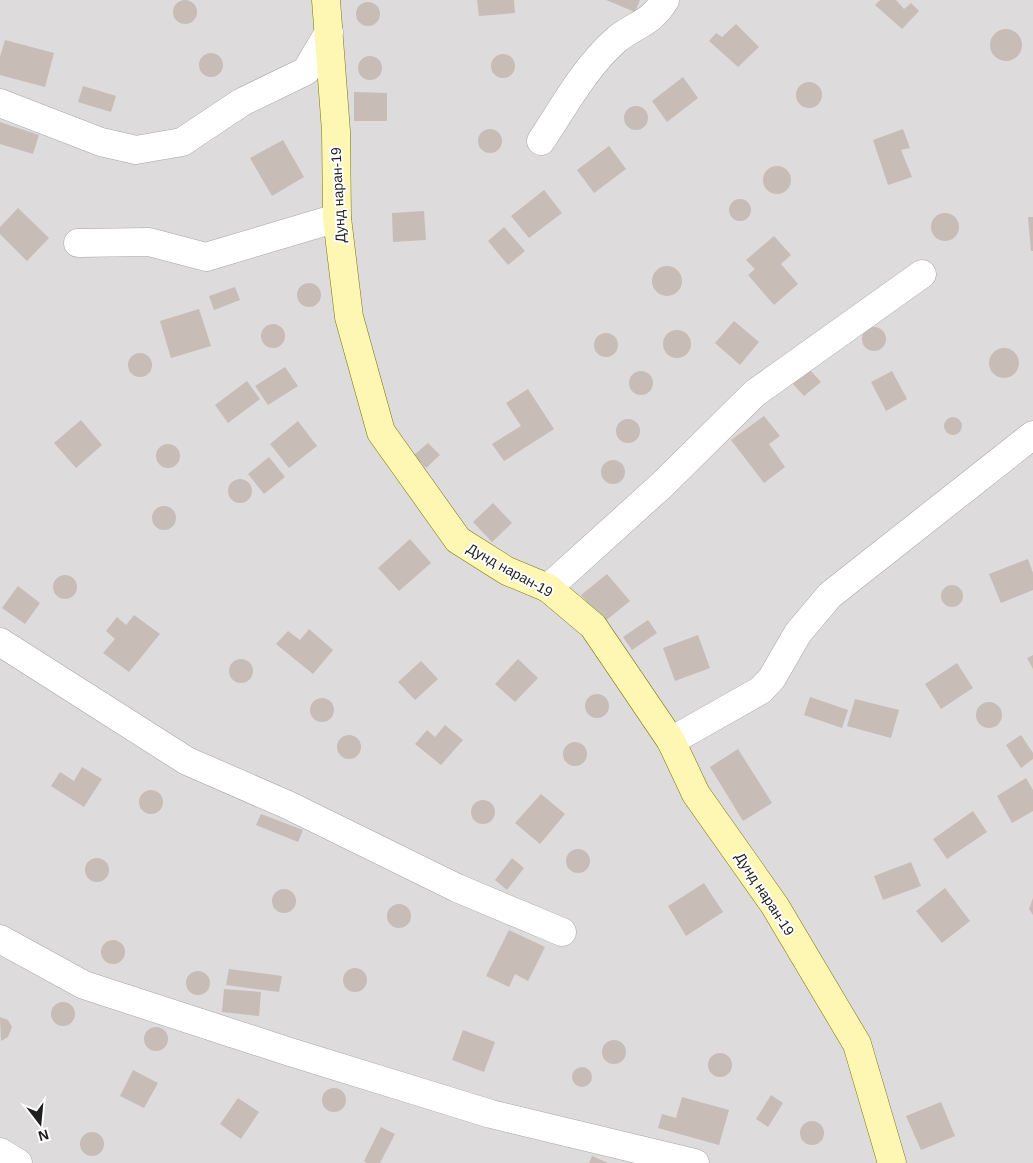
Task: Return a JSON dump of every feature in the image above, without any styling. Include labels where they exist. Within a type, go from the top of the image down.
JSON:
[{"type":"street","name":"Дунд наран-19","points":[[326,0],[336,131],[337,218],[349,317],[381,432],[458,540],[507,571],[548,588],[593,626],[671,741],[696,794],[775,906],[857,1044],[892,1163]]},
{"type":"street","points":[[541,141],[578,83],[616,40],[658,14],[666,0]]},
{"type":"street","points":[[0,104],[101,142],[136,150],[182,142],[242,102],[306,71],[329,32]]},
{"type":"street","points":[[78,243],[149,242],[206,257],[337,218]]},
{"type":"street","points":[[548,588],[663,484],[755,393],[922,274]]},
{"type":"street","points":[[671,741],[761,690],[772,678],[798,633],[830,595],[1033,435]]},
{"type":"street","points":[[0,642],[187,761],[288,805],[457,888],[562,932]]},
{"type":"street","points":[[0,938],[84,985],[271,1046],[491,1114],[695,1163]]},
{"type":"street","points":[[0,1152],[18,1163]]},
{"type":"shaded area","points":[[0,0],[1033,0],[1033,1163],[0,1163]]},
{"type":"building","points":[[185,0],[194,3],[197,12],[194,21],[185,24],[176,21],[173,12],[176,3]]},
{"type":"building","points":[[477,0],[514,0],[515,13],[479,16]]},
{"type":"building","points":[[606,0],[640,0],[635,12]]},
{"type":"building","points":[[880,0],[896,0],[904,9],[911,3],[919,11],[902,29],[875,5]]},
{"type":"building","points":[[368,2],[377,5],[380,14],[377,23],[368,26],[359,23],[356,14],[359,5]]},
{"type":"building","points":[[736,24],[759,47],[738,67],[709,41],[716,33],[722,37]]},
{"type":"building","points":[[1006,29],[1012,30],[1017,34],[1021,39],[1021,51],[1017,56],[1012,60],[1006,61],[1000,60],[995,56],[991,51],[990,45],[991,39],[995,34],[1000,30]]},
{"type":"building","points":[[5,40],[54,53],[45,87],[0,75],[0,57]]},
{"type":"building","points":[[211,53],[216,54],[222,60],[222,70],[216,76],[211,77],[206,76],[200,70],[199,65],[200,60],[206,54]]},
{"type":"building","points":[[503,54],[512,57],[515,66],[512,75],[503,78],[494,75],[491,66],[494,57]]},
{"type":"building","points":[[370,56],[375,57],[381,63],[381,73],[375,79],[370,80],[365,79],[359,73],[358,68],[359,63],[365,57]]},
{"type":"building","points":[[683,77],[698,98],[667,122],[652,101]]},
{"type":"building","points":[[809,82],[818,86],[822,95],[818,104],[809,108],[800,104],[796,95],[800,86]]},
{"type":"building","points":[[83,86],[116,96],[111,112],[78,102]]},
{"type":"building","points":[[354,92],[387,93],[387,121],[354,121]]},
{"type":"building","points":[[636,106],[644,110],[648,118],[644,126],[636,130],[628,126],[624,118],[628,110]]},
{"type":"building","points":[[0,122],[39,135],[33,154],[0,144]]},
{"type":"building","points":[[490,129],[499,132],[502,141],[499,150],[490,153],[481,150],[478,141],[481,132]]},
{"type":"building","points":[[903,129],[910,148],[901,150],[912,177],[888,185],[873,140]]},
{"type":"building","points":[[283,140],[304,177],[272,196],[250,158]]},
{"type":"building","points":[[609,146],[626,169],[594,193],[577,170]]},
{"type":"building","points":[[777,166],[787,170],[791,180],[787,190],[777,194],[767,190],[763,180],[767,170]]},
{"type":"building","points":[[544,190],[562,213],[529,238],[511,216]]},
{"type":"building","points":[[736,199],[744,199],[751,206],[751,214],[744,221],[736,221],[729,214],[729,206]]},
{"type":"building","points":[[18,208],[49,238],[27,261],[0,234],[0,227]]},
{"type":"building","points":[[424,211],[426,240],[393,242],[392,213]]},
{"type":"building","points":[[945,213],[955,217],[959,227],[955,237],[945,241],[935,237],[931,227],[935,217]]},
{"type":"building","points":[[1028,217],[1033,217],[1033,251],[1031,251]]},
{"type":"building","points":[[504,227],[525,251],[508,265],[488,241]]},
{"type":"building","points":[[774,236],[791,255],[781,264],[798,284],[774,305],[748,275],[755,269],[746,260]]},
{"type":"building","points":[[667,266],[678,270],[682,281],[678,292],[667,296],[656,292],[652,281],[656,270]]},
{"type":"building","points":[[309,283],[318,286],[321,295],[318,304],[309,307],[300,304],[297,295],[300,286]]},
{"type":"building","points":[[235,287],[240,300],[214,310],[209,296]]},
{"type":"building","points":[[199,309],[211,346],[171,358],[160,321]]},
{"type":"building","points":[[734,321],[759,342],[740,365],[715,343]]},
{"type":"building","points":[[273,324],[282,327],[285,336],[282,345],[273,348],[264,345],[261,336],[264,327]]},
{"type":"building","points":[[874,327],[879,328],[885,334],[885,344],[879,350],[874,351],[869,350],[863,344],[862,339],[863,334],[869,328]]},
{"type":"building","points":[[677,330],[687,334],[691,344],[687,354],[677,358],[667,354],[663,344],[667,334]]},
{"type":"building","points":[[606,333],[611,334],[617,340],[617,350],[611,356],[606,357],[601,356],[595,350],[594,345],[595,340],[601,334]]},
{"type":"building","points":[[1004,348],[1010,349],[1018,357],[1018,369],[1010,377],[1004,378],[998,377],[990,369],[989,363],[990,357],[998,349]]},
{"type":"building","points":[[140,353],[149,356],[152,365],[149,374],[140,377],[131,374],[128,365],[131,356]]},
{"type":"building","points":[[285,367],[298,386],[268,405],[255,386]]},
{"type":"building","points":[[809,369],[821,382],[804,396],[792,383]]},
{"type":"building","points":[[641,371],[649,375],[653,383],[649,391],[641,395],[633,391],[629,383],[633,375]]},
{"type":"building","points":[[892,371],[907,399],[886,411],[871,382]]},
{"type":"building","points":[[247,381],[260,399],[228,423],[215,405]]},
{"type":"building","points":[[528,389],[554,429],[504,461],[492,444],[521,426],[506,403]]},
{"type":"building","points":[[764,416],[780,436],[769,444],[785,467],[764,483],[731,440]]},
{"type":"building","points":[[953,417],[959,420],[962,426],[959,432],[953,435],[947,432],[944,426],[947,420]]},
{"type":"building","points":[[628,419],[633,420],[639,426],[639,436],[633,442],[628,443],[623,442],[617,436],[616,431],[617,426],[623,420]]},
{"type":"building","points":[[81,420],[102,445],[76,468],[54,443]]},
{"type":"building","points":[[298,421],[317,446],[289,468],[270,444]]},
{"type":"building","points":[[428,443],[440,455],[426,468],[414,455]]},
{"type":"building","points":[[168,444],[177,447],[180,456],[177,465],[168,468],[159,465],[156,456],[159,447]]},
{"type":"building","points":[[269,457],[285,477],[264,494],[248,474]]},
{"type":"building","points":[[613,460],[618,461],[624,467],[624,477],[618,483],[613,484],[608,483],[602,477],[601,472],[602,467],[608,461]]},
{"type":"building","points":[[240,479],[245,480],[251,486],[251,496],[245,502],[240,503],[235,502],[229,496],[228,491],[229,486],[235,480]]},
{"type":"building","points":[[493,503],[512,523],[492,542],[473,522]]},
{"type":"building","points":[[164,506],[169,507],[175,513],[175,523],[169,529],[164,530],[159,529],[153,523],[152,518],[153,513],[159,507]]},
{"type":"building","points":[[410,539],[431,563],[399,591],[378,568]]},
{"type":"building","points":[[1028,559],[1033,573],[1033,590],[1001,603],[989,574]]},
{"type":"building","points":[[607,574],[630,601],[604,622],[581,595]]},
{"type":"building","points":[[65,575],[74,578],[77,587],[74,596],[65,599],[56,596],[53,587],[56,578]]},
{"type":"building","points":[[952,585],[960,588],[963,596],[960,604],[952,607],[944,604],[941,596],[944,588]]},
{"type":"building","points":[[18,586],[40,603],[25,624],[2,608]]},
{"type":"building","points":[[134,615],[160,634],[129,672],[103,653],[115,639],[106,631],[117,617],[126,625]]},
{"type":"building","points":[[648,620],[657,633],[632,650],[623,637]]},
{"type":"building","points":[[309,629],[333,650],[313,674],[276,644],[288,631],[300,640]]},
{"type":"building","points":[[698,635],[710,668],[675,681],[663,648]]},
{"type":"building","points":[[1033,655],[1033,669],[1027,658]]},
{"type":"building","points":[[241,659],[246,660],[252,666],[252,676],[246,682],[241,683],[236,682],[230,676],[229,671],[230,666],[236,660]]},
{"type":"building","points":[[518,659],[538,678],[515,702],[495,684]]},
{"type":"building","points":[[421,661],[438,679],[415,700],[398,682]]},
{"type":"building","points":[[957,663],[973,688],[941,709],[925,684]]},
{"type":"building","points":[[597,694],[602,695],[608,701],[608,711],[602,717],[597,718],[592,717],[586,711],[585,706],[586,701],[592,695]]},
{"type":"building","points":[[810,697],[848,710],[842,728],[804,715]]},
{"type":"building","points":[[322,698],[331,701],[334,710],[331,719],[322,722],[313,719],[310,710],[313,701]]},
{"type":"building","points":[[855,699],[899,710],[891,738],[847,726]]},
{"type":"building","points":[[989,702],[998,706],[1002,715],[998,724],[989,728],[980,724],[976,715],[980,706]]},
{"type":"building","points":[[445,725],[463,740],[441,765],[415,744],[427,730],[435,737]]},
{"type":"building","points":[[349,735],[358,738],[361,747],[358,756],[349,759],[340,756],[337,747],[340,738]]},
{"type":"building","points":[[1021,735],[1033,753],[1033,759],[1021,768],[1006,745]]},
{"type":"building","points":[[575,742],[580,743],[586,749],[586,759],[580,765],[575,766],[570,765],[564,759],[563,754],[564,749],[570,743]]},
{"type":"building","points":[[738,749],[772,803],[743,821],[710,767]]},
{"type":"building","points":[[82,767],[102,779],[84,807],[51,786],[60,772],[74,781]]},
{"type":"building","points":[[1026,778],[1033,790],[1033,811],[1012,823],[997,796]]},
{"type":"building","points":[[151,790],[160,793],[163,802],[160,811],[151,814],[142,811],[139,802],[142,793]]},
{"type":"building","points":[[541,794],[565,814],[540,844],[515,823]]},
{"type":"building","points":[[483,800],[492,803],[495,812],[492,821],[483,824],[474,821],[471,812],[474,803]]},
{"type":"building","points":[[973,811],[987,832],[947,859],[933,839]]},
{"type":"building","points":[[261,814],[303,830],[298,842],[256,825]]},
{"type":"building","points":[[578,849],[587,852],[590,861],[587,870],[578,873],[569,870],[566,861],[569,852]]},
{"type":"building","points":[[97,858],[106,861],[109,870],[106,879],[97,882],[88,879],[85,870],[88,861]]},
{"type":"building","points":[[512,858],[524,868],[507,890],[495,880]]},
{"type":"building","points":[[911,862],[921,886],[883,900],[874,876]]},
{"type":"building","points":[[704,883],[723,912],[686,936],[668,906]]},
{"type":"building","points":[[945,888],[970,921],[942,943],[916,911]]},
{"type":"building","points":[[284,889],[289,890],[295,896],[295,906],[289,912],[284,913],[279,912],[273,906],[272,901],[273,896],[279,890]]},
{"type":"building","points":[[1033,898],[1033,915],[1029,909]]},
{"type":"building","points":[[399,904],[408,907],[411,916],[408,925],[399,928],[390,925],[387,916],[390,907]]},
{"type":"building","points":[[509,930],[545,947],[528,981],[515,974],[509,987],[486,976]]},
{"type":"building","points":[[113,940],[122,943],[125,952],[122,961],[113,964],[104,961],[101,952],[104,943]]},
{"type":"building","points":[[355,968],[364,971],[367,980],[364,989],[355,992],[346,989],[343,980],[346,971]]},
{"type":"building","points":[[229,969],[282,976],[279,992],[226,985]]},
{"type":"building","points":[[198,971],[207,974],[210,983],[207,992],[198,995],[189,992],[186,983],[189,974]]},
{"type":"building","points":[[224,989],[261,992],[259,1016],[222,1012]]},
{"type":"building","points":[[63,1002],[72,1005],[75,1014],[72,1023],[63,1026],[54,1023],[51,1014],[54,1005]]},
{"type":"building","points":[[0,1017],[8,1020],[12,1027],[8,1037],[1,1041]]},
{"type":"building","points":[[156,1027],[165,1030],[168,1039],[165,1048],[156,1051],[147,1048],[144,1039],[147,1030]]},
{"type":"building","points":[[463,1030],[495,1042],[484,1072],[452,1060]]},
{"type":"building","points":[[614,1040],[623,1043],[626,1052],[623,1061],[614,1064],[605,1061],[602,1052],[605,1043]]},
{"type":"building","points":[[720,1053],[725,1054],[731,1060],[731,1070],[725,1076],[720,1077],[715,1076],[709,1070],[708,1065],[709,1060],[715,1054]]},
{"type":"building","points":[[582,1067],[589,1070],[592,1077],[589,1084],[582,1087],[575,1084],[572,1077],[575,1070]]},
{"type":"building","points":[[133,1070],[158,1083],[144,1108],[120,1096]]},
{"type":"building","points":[[334,1088],[343,1091],[346,1100],[343,1109],[334,1112],[325,1109],[322,1100],[325,1091]]},
{"type":"building","points":[[771,1095],[783,1103],[768,1127],[756,1119]]},
{"type":"building","points":[[682,1097],[729,1110],[719,1145],[658,1128],[662,1114],[676,1118]]},
{"type":"building","points":[[238,1098],[259,1112],[241,1139],[220,1124]]},
{"type":"building","points":[[941,1102],[955,1136],[921,1150],[906,1116]]},
{"type":"building","points":[[812,1121],[817,1122],[823,1128],[823,1138],[817,1144],[812,1145],[807,1144],[801,1138],[800,1133],[801,1128],[807,1122]]},
{"type":"building","points":[[381,1127],[395,1134],[380,1163],[367,1163],[364,1161]]},
{"type":"building","points":[[92,1132],[97,1133],[103,1139],[103,1149],[97,1155],[92,1156],[87,1155],[81,1149],[80,1144],[81,1139],[87,1133]]},
{"type":"building","points":[[592,1156],[608,1163],[589,1163]]}]
